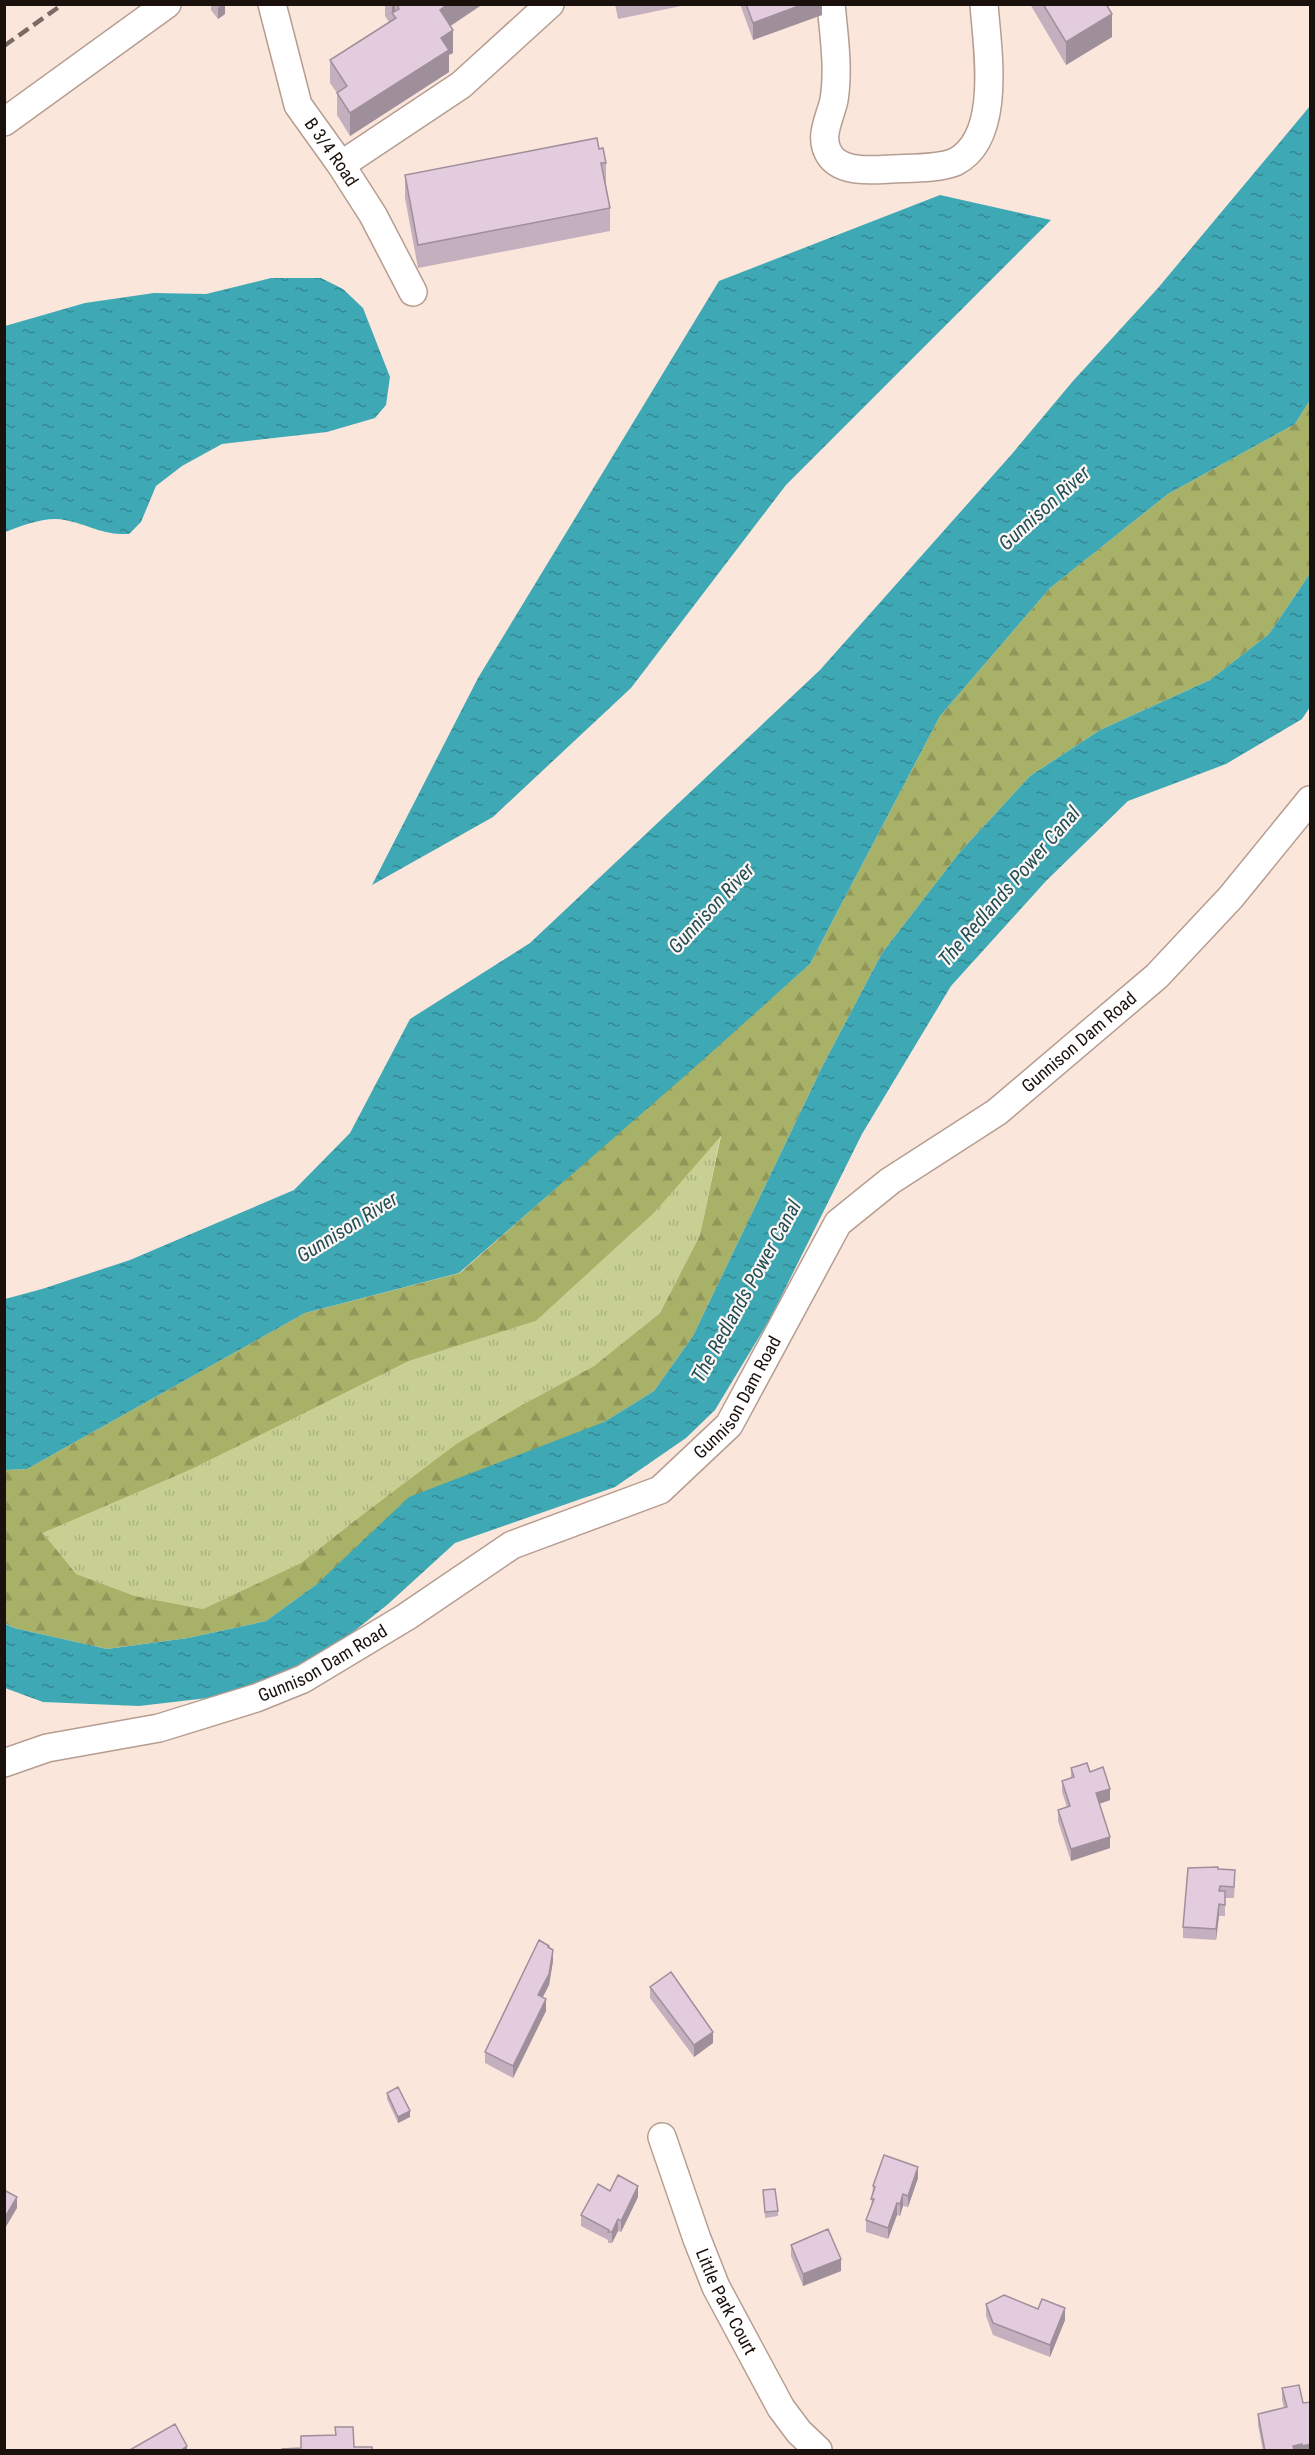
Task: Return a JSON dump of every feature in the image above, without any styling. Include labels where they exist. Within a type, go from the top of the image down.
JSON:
[{"type":"street","points":[[4,122],[167,4]]},
{"type":"street","name":"B 3/4 Road","points":[[272,4],[298,105],[373,215],[413,292]]},
{"type":"street","points":[[341,165],[461,85],[550,4]]},
{"type":"street","points":[[831,4],[835,80],[833,102],[825,122],[825,142],[831,157],[843,166],[865,170],[921,168],[954,162],[972,148],[985,118],[990,86],[984,4]]},
{"type":"street","name":"Gunnison Dam Road","points":[[4,1763],[47,1748],[159,1728],[256,1698],[303,1679],[406,1617],[512,1545],[660,1490],[729,1425],[838,1223],[890,1181],[997,1112],[1157,976],[1232,897],[1311,800]]},
{"type":"street","name":"Little Park Court","points":[[662,2137],[716,2287],[781,2408],[799,2432],[818,2451]]},
{"type":"green space","points":[[1310,400],[1309,575],[1269,634],[1210,680],[1100,730],[1030,776],[959,853],[882,953],[823,1065],[693,1336],[654,1391],[604,1422],[317,1584],[266,1621],[188,1638],[107,1649],[14,1628],[5,1623],[4,1470],[27,1469],[305,1313],[460,1273],[810,964],[940,716],[1050,588],[1168,494],[1295,424]],"holes":[[[721,1136],[700,1235],[660,1313],[594,1366],[456,1444],[301,1563],[203,1609],[135,1596],[76,1574],[43,1533],[192,1469],[409,1361],[536,1321],[654,1213]]]},
{"type":"green space","points":[[721,1134],[700,1235],[660,1313],[594,1366],[456,1444],[301,1563],[203,1609],[135,1596],[75,1574],[43,1533],[192,1469],[409,1361],[536,1321],[654,1213]]},
{"type":"water","name":"Gunnison River","points":[[1310,106],[1310,400],[1295,424],[1168,494],[1050,588],[940,716],[810,964],[459,1273],[305,1313],[27,1469],[5,1470],[5,1299],[130,1260],[294,1190],[350,1133],[410,1019],[530,943],[820,670],[1011,455],[1073,381],[1158,288]]},
{"type":"water","points":[[940,195],[1051,220],[786,485],[631,688],[493,817],[372,885],[478,678],[719,281]]},
{"type":"water","points":[[271,278],[321,278],[343,289],[363,308],[390,377],[386,405],[375,418],[327,432],[222,444],[182,466],[156,486],[141,522],[129,534],[111,533],[58,519],[34,522],[5,532],[5,326],[85,303],[154,293],[206,294]]},
{"type":"water","name":"The Redlands Power Canal","points":[[1310,564],[1310,707],[1302,719],[1226,764],[1128,801],[1046,881],[951,986],[862,1134],[771,1317],[715,1410],[686,1438],[615,1487],[455,1543],[387,1605],[323,1656],[277,1680],[208,1698],[139,1706],[43,1702],[5,1688],[4,1623],[14,1628],[107,1649],[188,1638],[266,1621],[317,1584],[409,1497],[604,1422],[654,1391],[693,1336],[823,1065],[882,953],[959,853],[1030,776],[1100,730],[1210,680],[1269,634],[1309,575]]},
{"type":"building","points":[[397,4],[448,4],[440,10],[453,30],[441,38],[449,50],[350,113],[337,93],[347,86],[330,60],[396,18],[392,13],[399,9]]},
{"type":"building","points":[[746,4],[804,4],[753,23]]},
{"type":"building","points":[[1043,4],[1106,4],[1112,14],[1066,42]]},
{"type":"building","points":[[597,138],[599,149],[603,148],[606,163],[601,163],[610,208],[418,245],[405,175]]},
{"type":"building","points":[[1087,1763],[1090,1772],[1103,1767],[1110,1789],[1096,1793],[1110,1837],[1071,1849],[1058,1810],[1070,1806],[1062,1781],[1074,1777],[1071,1768]]},
{"type":"building","points":[[1218,1867],[1218,1869],[1235,1870],[1234,1887],[1220,1886],[1219,1891],[1225,1891],[1225,1905],[1219,1904],[1216,1929],[1183,1927],[1188,1868]]},
{"type":"building","points":[[539,1940],[553,1950],[549,1974],[538,1995],[546,1999],[513,2066],[485,2052]]},
{"type":"building","points":[[671,1972],[713,2032],[694,2045],[650,1987]]},
{"type":"building","points":[[398,2087],[410,2111],[398,2117],[387,2093]]},
{"type":"building","points":[[884,2155],[918,2167],[908,2196],[903,2194],[900,2204],[897,2203],[888,2228],[866,2220],[874,2199],[871,2199],[875,2187],[873,2186]]},
{"type":"building","points":[[618,2175],[638,2186],[621,2221],[618,2219],[612,2232],[608,2232],[609,2230],[581,2215],[598,2184],[610,2191]]},
{"type":"building","points":[[775,2189],[778,2211],[765,2212],[763,2190]]},
{"type":"building","points":[[4,2190],[17,2197],[4,2219]]},
{"type":"building","points":[[828,2229],[841,2259],[803,2274],[791,2245]]},
{"type":"building","points":[[1004,2295],[1038,2309],[1042,2299],[1065,2308],[1050,2345],[993,2323],[986,2304]]},
{"type":"building","points":[[1299,2385],[1303,2403],[1311,2402],[1311,2444],[1293,2446],[1294,2450],[1289,2451],[1265,2451],[1258,2414],[1287,2407],[1282,2388]]},
{"type":"building","points":[[175,2424],[187,2446],[180,2451],[128,2451]]},
{"type":"building","points":[[335,2427],[353,2427],[354,2447],[372,2447],[372,2451],[282,2451],[282,2449],[301,2448],[301,2436],[336,2435]]},
{"type":"railway","points":[[4,46],[63,4]]}]
